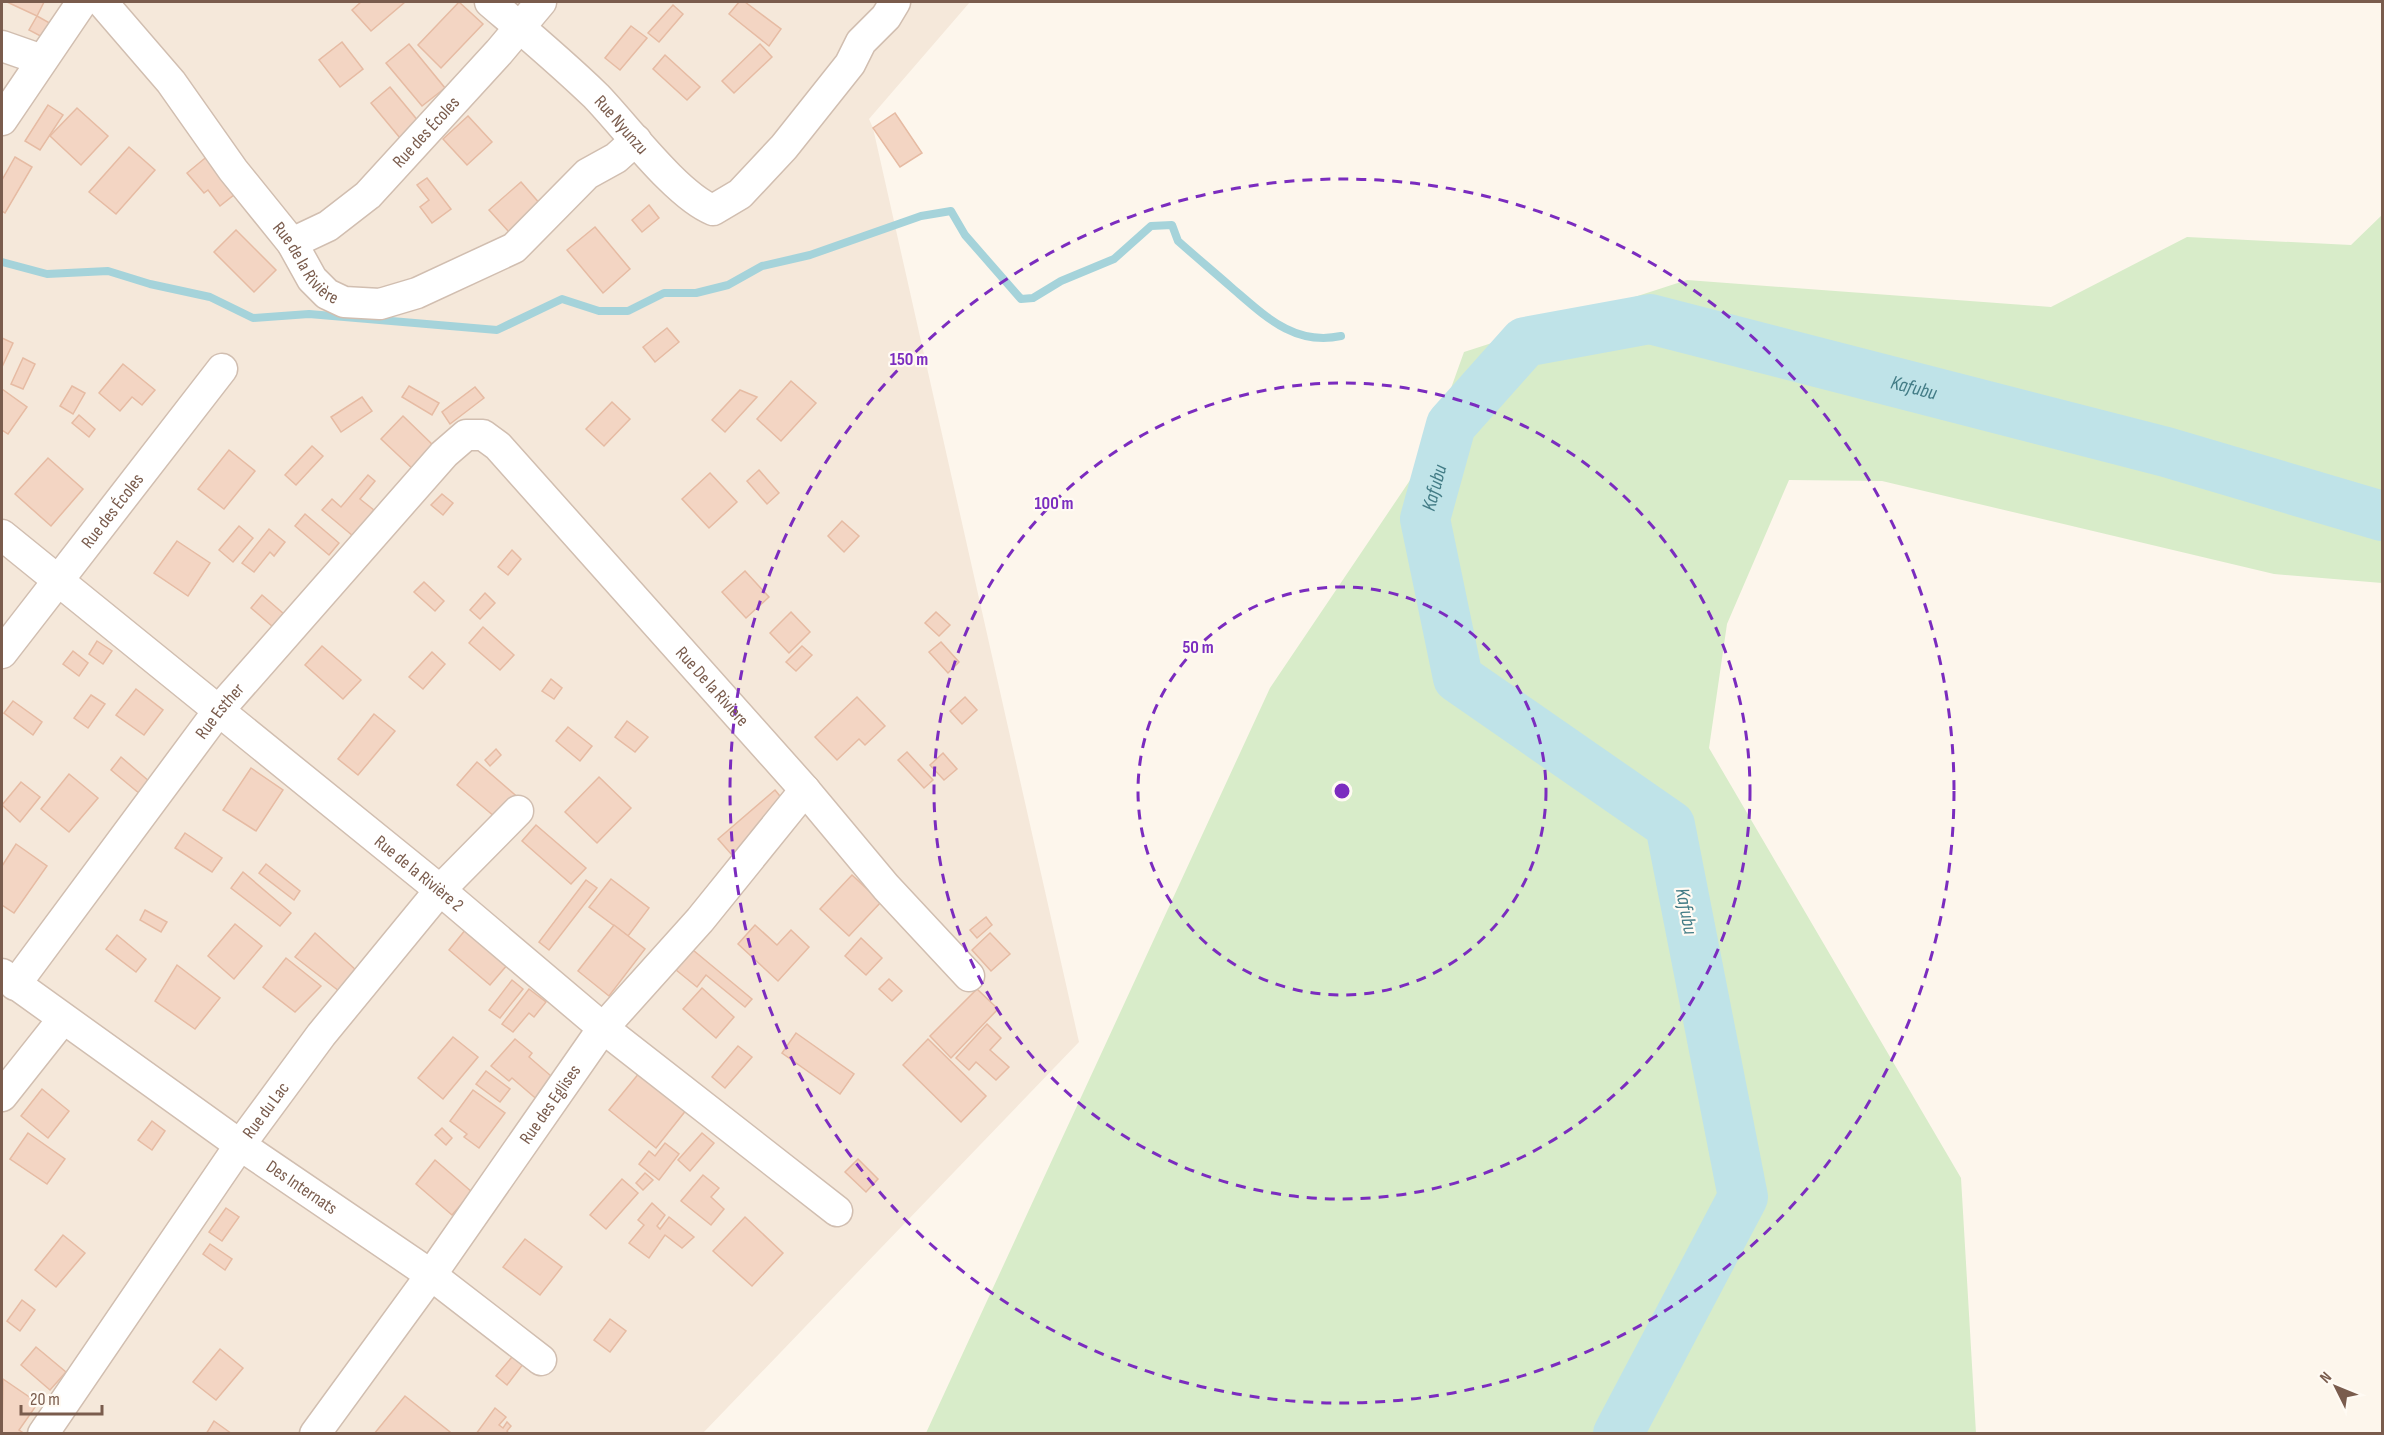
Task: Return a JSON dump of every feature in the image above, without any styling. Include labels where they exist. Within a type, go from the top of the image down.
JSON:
[{"type":"street","points":[[2,120],[82,2]]},
{"type":"street","name":"Rue de la Rivière","points":[[102,2],[171,82],[233,170],[292,243],[312,279],[327,294],[344,302],[380,304],[417,293],[514,248],[587,174],[616,158],[636,140]]},
{"type":"street","name":"Rue Nyunzu","points":[[490,2],[596,97],[701,205],[713,210],[724,206],[757,178],[850,64],[861,42],[886,17],[895,2]]},
{"type":"street","name":"Rue des Écoles","points":[[292,243],[328,226],[369,195],[500,52],[541,2]]},
{"type":"street","points":[[2,46],[42,60]]},
{"type":"street","name":"Rue des Écoles","points":[[2,653],[222,369]]},
{"type":"street","name":"Rue De la Riviere","points":[[444,454],[466,435],[483,435],[498,446],[805,790],[886,887],[969,976]]},
{"type":"street","name":"Rue Esther","points":[[8,979],[219,710],[444,454]]},
{"type":"street","name":"Rue de la Rivière 2","points":[[2,535],[440,890],[603,1028],[837,1211]]},
{"type":"street","name":"Rue des Eglises","points":[[315,1434],[431,1275],[603,1028],[700,920],[805,790]]},
{"type":"street","name":"Rue du Lac","points":[[43,1434],[240,1146],[321,1035],[440,890],[518,811]]},
{"type":"street","name":"Des Internats","points":[[8,979],[240,1146],[431,1275],[541,1360]]},
{"type":"street","points":[[2,1096],[63,1019]]},
{"type":"shaded area","points":[[2,2],[970,2],[869,119],[873,128],[1079,1042],[703,1433],[2,1434]]},
{"type":"green space","points":[[2382,215],[2382,583],[2274,574],[1882,481],[1789,480],[1727,624],[1709,748],[1961,1178],[1976,1433],[926,1433],[1270,688],[1427,455],[1464,352],[1687,280],[2051,307],[2187,237],[2351,245]]},
{"type":"building","points":[[7,2],[44,2],[37,16]]},
{"type":"building","points":[[361,2],[405,2],[371,31],[352,10]]},
{"type":"building","points":[[459,2],[483,24],[441,68],[418,45]]},
{"type":"building","points":[[739,2],[745,2],[781,29],[769,46],[729,14]]},
{"type":"building","points":[[673,5],[683,14],[659,42],[648,33]]},
{"type":"building","points":[[37,16],[55,26],[48,40],[29,30]]},
{"type":"building","points":[[631,26],[647,38],[620,70],[605,58]]},
{"type":"building","points":[[342,42],[363,69],[340,87],[319,60]]},
{"type":"building","points":[[409,44],[445,88],[422,106],[386,63]]},
{"type":"building","points":[[760,44],[772,57],[734,93],[722,81]]},
{"type":"building","points":[[665,55],[700,87],[687,100],[653,69]]},
{"type":"building","points":[[390,87],[419,122],[400,138],[371,103]]},
{"type":"building","points":[[48,105],[63,115],[40,150],[25,141]]},
{"type":"building","points":[[77,108],[108,136],[81,165],[50,136]]},
{"type":"building","points":[[895,113],[922,153],[900,167],[873,128]]},
{"type":"building","points":[[468,116],[492,142],[467,165],[443,139]]},
{"type":"building","points":[[129,147],[155,170],[116,214],[89,192]]},
{"type":"building","points":[[210,154],[235,194],[220,206],[208,190],[204,193],[187,173]]},
{"type":"building","points":[[15,157],[32,167],[5,213],[2,211],[2,180]]},
{"type":"building","points":[[427,178],[451,209],[432,223],[420,207],[429,200],[417,185]]},
{"type":"building","points":[[521,182],[541,205],[509,232],[489,210]]},
{"type":"building","points":[[649,205],[659,218],[642,232],[632,220]]},
{"type":"building","points":[[595,227],[630,269],[603,293],[567,250]]},
{"type":"building","points":[[236,230],[276,270],[254,292],[214,252]]},
{"type":"building","points":[[667,328],[679,342],[655,362],[643,347]]},
{"type":"building","points":[[2,338],[13,343],[2,367]]},
{"type":"building","points":[[23,358],[35,364],[23,389],[11,384]]},
{"type":"building","points":[[123,364],[155,390],[142,405],[132,397],[120,411],[99,393]]},
{"type":"building","points":[[791,381],[816,403],[781,441],[757,419]]},
{"type":"building","points":[[72,386],[85,393],[73,414],[60,406]]},
{"type":"building","points":[[409,386],[439,403],[432,415],[402,397]]},
{"type":"building","points":[[475,387],[484,398],[450,424],[442,412]]},
{"type":"building","points":[[2,389],[27,407],[8,434],[2,430]]},
{"type":"building","points":[[740,390],[757,397],[725,432],[712,420]]},
{"type":"building","points":[[362,397],[372,411],[341,432],[331,417]]},
{"type":"building","points":[[612,402],[630,419],[604,446],[586,429]]},
{"type":"building","points":[[79,415],[95,429],[89,437],[72,423]]},
{"type":"building","points":[[403,416],[437,449],[415,471],[381,439]]},
{"type":"building","points":[[312,446],[323,456],[296,485],[285,475]]},
{"type":"building","points":[[229,450],[255,471],[224,509],[198,489]]},
{"type":"building","points":[[48,458],[83,489],[51,526],[15,494]]},
{"type":"building","points":[[759,470],[779,493],[767,504],[747,481]]},
{"type":"building","points":[[710,473],[737,502],[709,528],[682,499]]},
{"type":"building","points":[[368,475],[375,481],[360,499],[374,510],[353,536],[322,510],[332,499],[341,507]]},
{"type":"building","points":[[442,494],[453,503],[443,515],[431,505]]},
{"type":"building","points":[[305,514],[339,543],[329,555],[295,526]]},
{"type":"building","points":[[842,521],[859,536],[844,552],[828,536]]},
{"type":"building","points":[[239,526],[253,538],[233,562],[219,550]]},
{"type":"building","points":[[269,529],[285,542],[274,556],[270,552],[254,572],[242,563]]},
{"type":"building","points":[[177,541],[210,563],[188,596],[154,573]]},
{"type":"building","points":[[512,550],[521,559],[508,575],[498,567]]},
{"type":"building","points":[[745,571],[769,597],[746,618],[722,592]]},
{"type":"building","points":[[424,582],[444,601],[435,611],[414,592]]},
{"type":"building","points":[[485,593],[495,603],[480,619],[470,610]]},
{"type":"building","points":[[262,595],[284,614],[273,627],[251,608]]},
{"type":"building","points":[[791,612],[810,632],[789,653],[770,633]]},
{"type":"building","points":[[936,612],[950,625],[939,636],[925,623]]},
{"type":"building","points":[[483,627],[514,655],[500,670],[469,643]]},
{"type":"building","points":[[97,641],[112,651],[103,664],[89,654]]},
{"type":"building","points":[[941,642],[959,662],[948,673],[929,652]]},
{"type":"building","points":[[322,646],[361,680],[343,699],[305,665]]},
{"type":"building","points":[[802,646],[812,655],[796,671],[786,662]]},
{"type":"building","points":[[73,651],[88,663],[79,676],[63,664]]},
{"type":"building","points":[[432,652],[445,664],[423,689],[409,677]]},
{"type":"building","points":[[551,679],[562,688],[554,699],[542,691]]},
{"type":"building","points":[[136,689],[163,710],[144,735],[116,715]]},
{"type":"building","points":[[91,695],[105,704],[88,728],[74,718]]},
{"type":"building","points":[[857,697],[885,726],[865,745],[859,739],[837,760],[815,737]]},
{"type":"building","points":[[965,697],[977,710],[962,724],[950,711]]},
{"type":"building","points":[[13,701],[42,722],[33,735],[4,713]]},
{"type":"building","points":[[374,714],[395,731],[358,775],[338,759]]},
{"type":"building","points":[[627,721],[648,737],[635,752],[615,737]]},
{"type":"building","points":[[568,727],[592,746],[580,761],[556,741]]},
{"type":"building","points":[[496,749],[501,755],[490,766],[485,760]]},
{"type":"building","points":[[907,752],[933,780],[924,788],[898,760]]},
{"type":"building","points":[[943,753],[957,769],[944,780],[930,765]]},
{"type":"building","points":[[121,757],[150,782],[140,794],[111,770]]},
{"type":"building","points":[[477,762],[521,800],[501,822],[457,785]]},
{"type":"building","points":[[251,768],[283,790],[256,831],[223,810]]},
{"type":"building","points":[[69,774],[98,798],[69,832],[41,809]]},
{"type":"building","points":[[599,777],[631,808],[597,843],[565,812]]},
{"type":"building","points":[[21,782],[40,797],[20,822],[2,805]]},
{"type":"building","points":[[775,790],[788,806],[732,855],[718,839]]},
{"type":"building","points":[[536,825],[586,868],[571,884],[522,841]]},
{"type":"building","points":[[185,833],[222,858],[212,872],[175,848]]},
{"type":"building","points":[[16,844],[47,866],[14,913],[2,905],[2,866]]},
{"type":"building","points":[[266,864],[300,891],[294,900],[259,873]]},
{"type":"building","points":[[243,872],[291,913],[280,926],[231,888]]},
{"type":"building","points":[[852,875],[881,902],[849,936],[820,909]]},
{"type":"building","points":[[611,879],[649,908],[628,936],[589,907]]},
{"type":"building","points":[[586,880],[597,888],[549,950],[539,942]]},
{"type":"building","points":[[145,910],[167,922],[161,932],[140,920]]},
{"type":"building","points":[[986,917],[992,925],[977,938],[970,930]]},
{"type":"building","points":[[235,924],[262,946],[234,979],[208,956]]},
{"type":"building","points":[[614,925],[645,949],[609,996],[578,971]]},
{"type":"building","points":[[755,925],[777,945],[791,930],[809,947],[778,981],[738,944]]},
{"type":"building","points":[[466,929],[508,964],[490,985],[449,950]]},
{"type":"building","points":[[315,933],[356,970],[339,991],[295,957]]},
{"type":"building","points":[[990,933],[1010,954],[991,971],[972,950]]},
{"type":"building","points":[[117,935],[146,959],[136,972],[106,949]]},
{"type":"building","points":[[861,938],[882,958],[866,975],[845,956]]},
{"type":"building","points":[[693,950],[752,999],[745,1007],[706,975],[697,987],[676,970]]},
{"type":"building","points":[[286,958],[321,986],[295,1012],[263,987]]},
{"type":"building","points":[[177,965],[220,998],[195,1029],[155,1001]]},
{"type":"building","points":[[889,979],[902,991],[892,1001],[879,989]]},
{"type":"building","points":[[512,980],[523,989],[500,1018],[489,1010]]},
{"type":"building","points":[[702,988],[734,1017],[716,1038],[683,1009]]},
{"type":"building","points":[[529,989],[546,1002],[534,1017],[529,1013],[513,1032],[502,1024]]},
{"type":"building","points":[[977,989],[998,1009],[951,1058],[930,1036]]},
{"type":"building","points":[[987,1024],[1001,1038],[990,1050],[1009,1067],[996,1080],[976,1062],[969,1070],[956,1058]]},
{"type":"building","points":[[796,1033],[854,1074],[840,1094],[782,1053]]},
{"type":"building","points":[[453,1037],[478,1057],[443,1099],[418,1078]]},
{"type":"building","points":[[515,1039],[532,1053],[529,1057],[558,1082],[540,1102],[512,1078],[509,1081],[491,1066]]},
{"type":"building","points":[[928,1039],[986,1096],[961,1122],[903,1065]]},
{"type":"building","points":[[738,1046],[752,1057],[725,1088],[712,1077]]},
{"type":"building","points":[[486,1071],[510,1089],[500,1102],[476,1084]]},
{"type":"building","points":[[640,1072],[687,1109],[656,1148],[609,1110]]},
{"type":"building","points":[[42,1089],[69,1111],[48,1138],[21,1116]]},
{"type":"building","points":[[473,1090],[505,1113],[479,1148],[464,1137],[467,1134],[450,1121]]},
{"type":"building","points":[[152,1121],[165,1131],[152,1150],[138,1140]]},
{"type":"building","points":[[442,1128],[452,1138],[446,1145],[435,1135]]},
{"type":"building","points":[[28,1133],[65,1159],[47,1184],[10,1159]]},
{"type":"building","points":[[702,1133],[714,1143],[690,1171],[678,1160]]},
{"type":"building","points":[[665,1143],[679,1154],[659,1180],[639,1164],[649,1151],[655,1156]]},
{"type":"building","points":[[858,1159],[878,1179],[866,1192],[845,1172]]},
{"type":"building","points":[[435,1160],[472,1192],[452,1215],[416,1184]]},
{"type":"building","points":[[645,1173],[653,1180],[643,1190],[636,1183]]},
{"type":"building","points":[[703,1175],[719,1188],[711,1197],[724,1209],[711,1225],[681,1201]]},
{"type":"building","points":[[622,1179],[638,1193],[606,1229],[590,1215]]},
{"type":"building","points":[[652,1203],[665,1215],[657,1226],[660,1229],[669,1217],[694,1237],[682,1248],[665,1235],[649,1258],[629,1243],[644,1225],[638,1220]]},
{"type":"building","points":[[226,1208],[239,1217],[222,1241],[209,1232]]},
{"type":"building","points":[[745,1217],[783,1253],[752,1286],[713,1251]]},
{"type":"building","points":[[63,1235],[85,1253],[56,1287],[35,1270]]},
{"type":"building","points":[[525,1239],[562,1267],[540,1295],[503,1267]]},
{"type":"building","points":[[210,1244],[232,1259],[225,1270],[203,1254]]},
{"type":"building","points":[[22,1300],[35,1310],[20,1331],[7,1321]]},
{"type":"building","points":[[610,1319],[626,1331],[610,1352],[594,1340]]},
{"type":"building","points":[[36,1347],[66,1372],[50,1390],[21,1365]]},
{"type":"building","points":[[220,1349],[243,1368],[216,1400],[193,1382]]},
{"type":"building","points":[[517,1351],[527,1359],[507,1385],[496,1376]]},
{"type":"building","points":[[3,1379],[38,1403],[19,1430],[25,1434],[2,1434]]},
{"type":"building","points":[[405,1396],[450,1432],[449,1434],[374,1434]]},
{"type":"building","points":[[495,1408],[506,1417],[499,1425],[503,1428],[507,1422],[511,1426],[507,1431],[509,1434],[476,1434]]},
{"type":"building","points":[[214,1421],[232,1434],[206,1434]]},
{"type":"waterway","points":[[2,262],[47,274],[108,271],[150,284],[210,297],[253,318],[309,314],[497,330],[562,299],[599,311],[628,311],[664,293],[696,293],[728,285],[762,266],[810,255],[921,216],[951,211],[965,235],[1021,299],[1033,298],[1061,281],[1114,259],[1151,226],[1172,225],[1178,241],[1268,318],[1295,333],[1309,337],[1341,336]]},
{"type":"waterway","name":"Kafubu","points":[[1618,1434],[1743,1197],[1670,825],[1458,678],[1425,519],[1451,425],[1525,342],[1650,319],[2166,452],[2382,516]]}]
